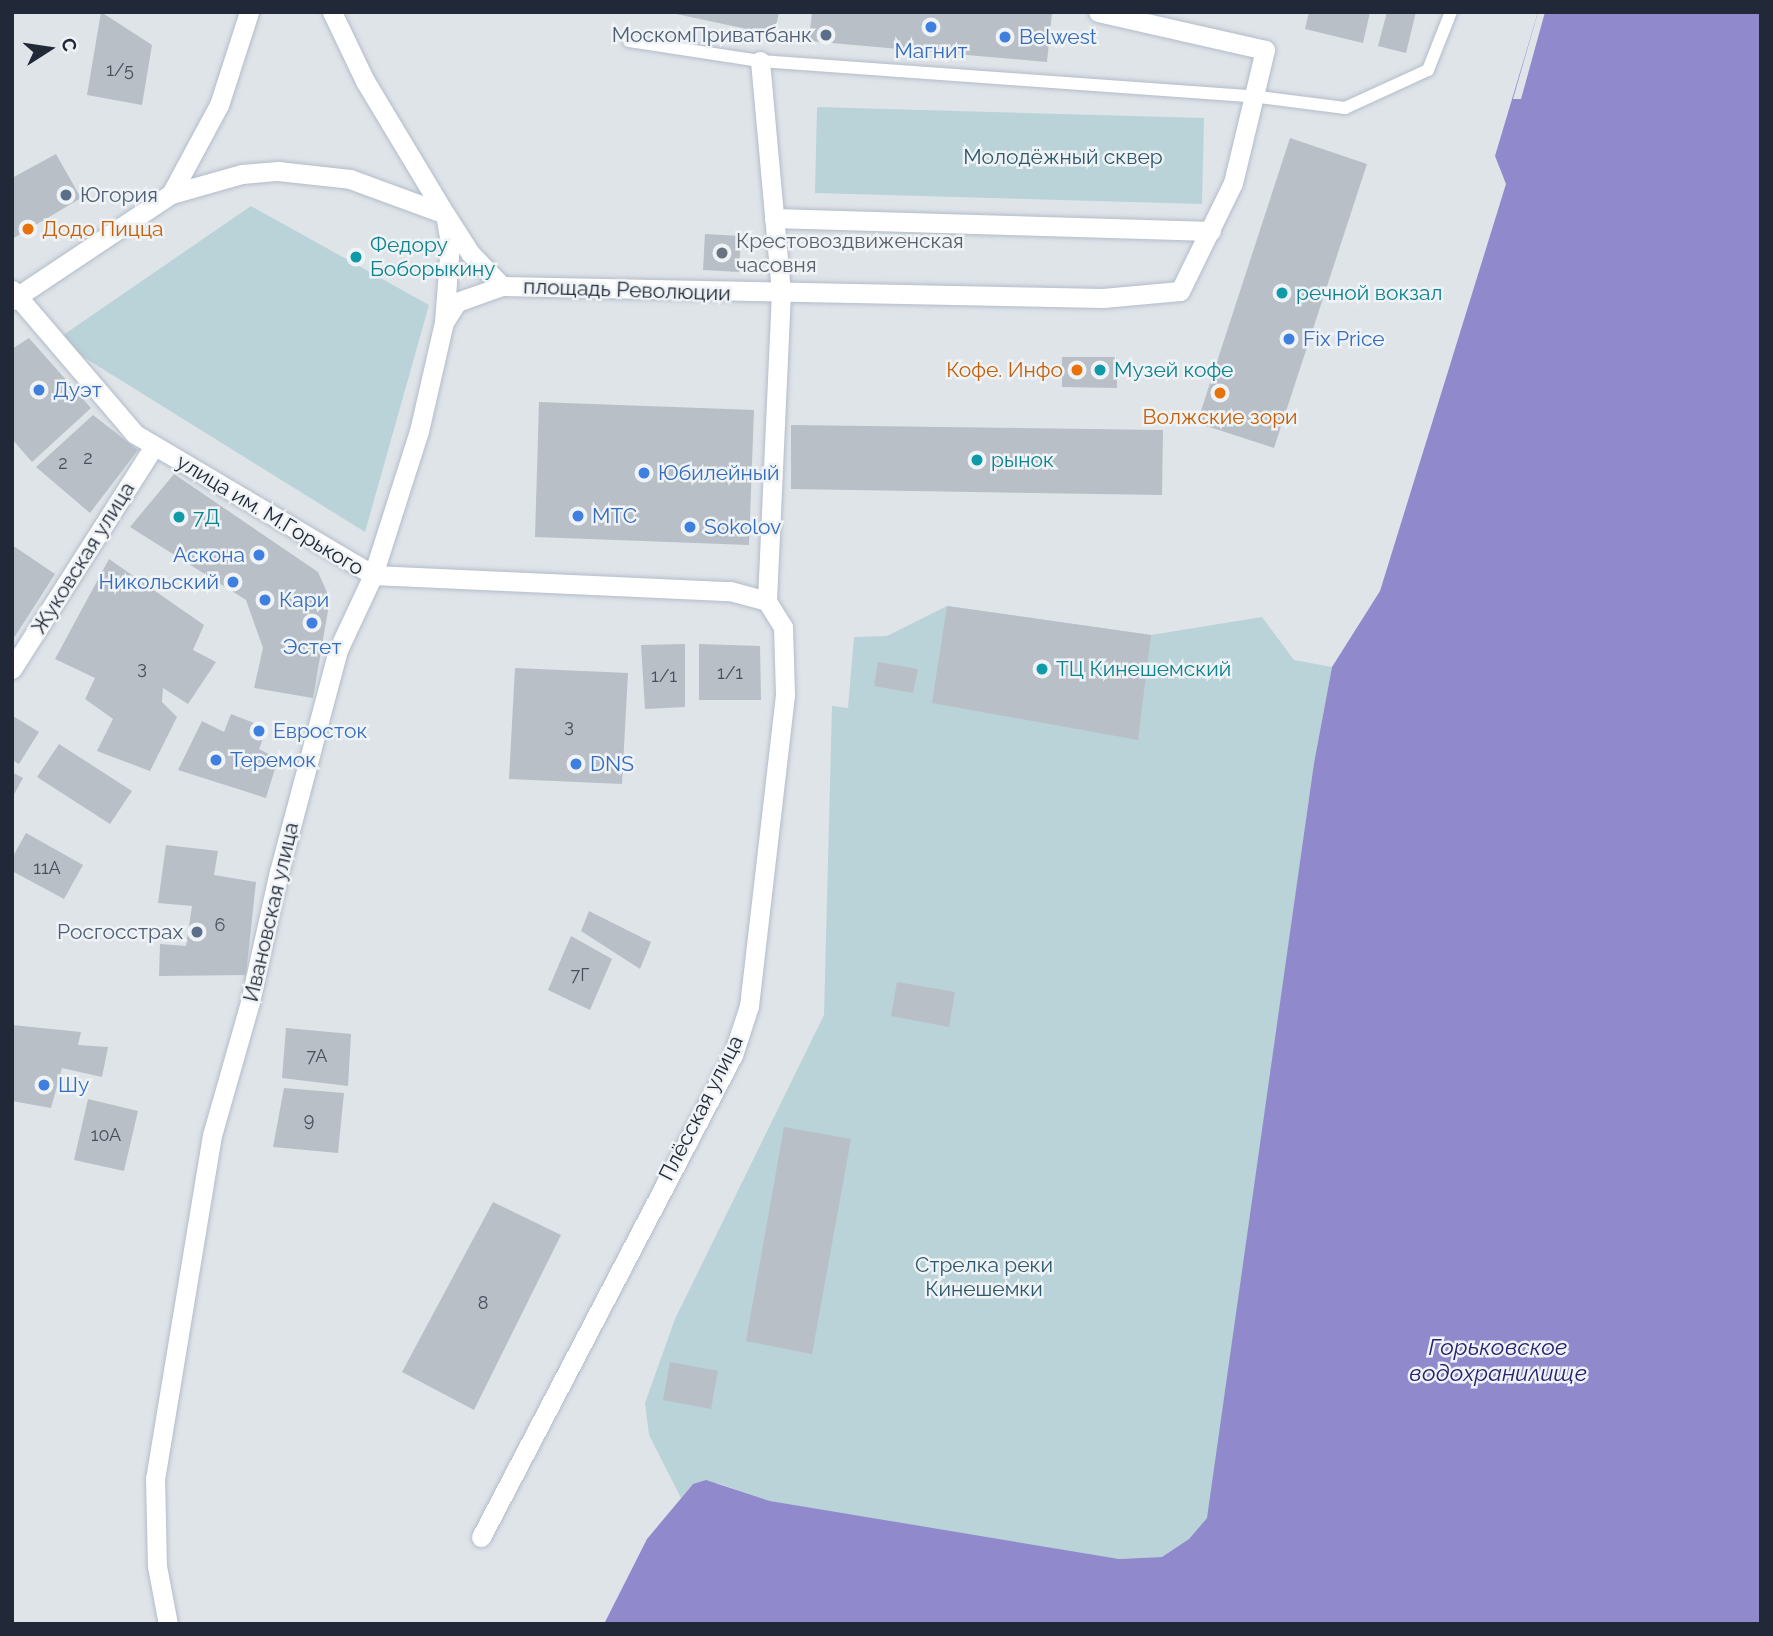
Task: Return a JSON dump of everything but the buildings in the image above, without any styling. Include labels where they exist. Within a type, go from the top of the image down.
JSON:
[{"type":"street","points":[[171,194],[219,105],[249,12]]},
{"type":"street","name":"площадь Революции","points":[[332,12],[365,81],[445,214],[470,253],[502,286],[1103,299],[1180,291],[1233,183],[1251,96],[1265,50],[1098,12]]},
{"type":"street","points":[[760,61],[781,292],[767,601]]},
{"type":"street","points":[[14,296],[171,194],[242,174],[314,173],[373,186],[445,214]]},
{"type":"street","name":"Ивановская улица","points":[[168,1624],[157,1566],[155,1478],[212,1135],[250,1002],[279,871],[338,650],[373,575],[419,431],[444,321],[451,263],[445,214]]},
{"type":"street","points":[[774,218],[1211,230]]},
{"type":"street","points":[[444,321],[457,302],[502,286]]},
{"type":"street","name":"улица им. М.Горького","points":[[14,296],[135,434],[373,575],[730,590],[767,601]]},
{"type":"street","name":"Жуковская улица","points":[[12,669],[154,446]]},
{"type":"street","name":"Плёсская улица","points":[[481,1537],[733,1055],[749,1006],[785,694],[783,627],[767,601]]},
{"type":"lane","points":[[629,41],[760,61],[1251,96],[1345,107],[1428,69],[1451,12]]},
{"type":"green space","name":"Молодёжный сквер","points":[[817,107],[1204,118],[1202,204],[815,193]]},
{"type":"green space","points":[[251,206],[429,305],[365,532],[56,340]]},
{"type":"green space","name":"Стрелка реки Кинешемки","points":[[947,606],[1151,635],[1262,617],[1294,660],[1332,667],[1314,763],[1213,1489],[1207,1518],[1189,1539],[1162,1557],[1119,1559],[1049,1549],[770,1501],[717,1483],[693,1484],[681,1498],[649,1435],[645,1403],[675,1319],[824,1015],[832,706],[848,708],[854,637],[887,636]]},
{"type":"water","name":"Горьковское водохранилище","points":[[1538,12],[1761,12],[1761,1624],[604,1624],[647,1539],[693,1484],[706,1480],[770,1501],[1119,1559],[1162,1557],[1189,1539],[1207,1518],[1314,763],[1332,667],[1380,591],[1506,184],[1495,156]]},
{"type":"pier","points":[[1538,12],[1545,12],[1521,99],[1513,99]]},
{"type":"place","name":"Магнит","points":[[931,27]]},
{"type":"place","name":"МоскомПриватбанк","points":[[826,35]]},
{"type":"place","name":"Belwest","points":[[1005,37]]},
{"type":"place","name":"Югория","points":[[66,195]]},
{"type":"place","name":"Додо Пицца","points":[[28,229]]},
{"type":"place","name":"Крестовоздвиженская часовня","points":[[722,253]]},
{"type":"place","name":"Федору Боборыкину","points":[[356,257]]},
{"type":"place","name":"речной вокзал","points":[[1282,293]]},
{"type":"place","name":"Fix Price","points":[[1289,339]]},
{"type":"place","name":"Кофе. Инфо","points":[[1077,370]]},
{"type":"place","name":"Музей кофе","points":[[1100,370]]},
{"type":"place","name":"Дуэт","points":[[39,390]]},
{"type":"place","name":"Волжские зори","points":[[1220,393]]},
{"type":"place","name":"рынок","points":[[977,460]]},
{"type":"place","name":"Юбилейный","points":[[644,473]]},
{"type":"place","name":"МТС","points":[[578,516]]},
{"type":"place","name":"7Д","points":[[179,517]]},
{"type":"place","name":"Sokolov","points":[[690,527]]},
{"type":"place","name":"Аскона","points":[[259,555]]},
{"type":"place","name":"Никольский","points":[[233,582]]},
{"type":"place","name":"Кари","points":[[265,600]]},
{"type":"place","name":"Эстет","points":[[312,623]]},
{"type":"place","name":"ТЦ Кинешемский","points":[[1042,669]]},
{"type":"place","name":"Евросток","points":[[259,731]]},
{"type":"place","name":"Теремок","points":[[216,760]]},
{"type":"place","name":"DNS","points":[[576,764]]},
{"type":"place","name":"Росгосстрах","points":[[197,932]]},
{"type":"place","name":"Шу","points":[[44,1085]]}]
